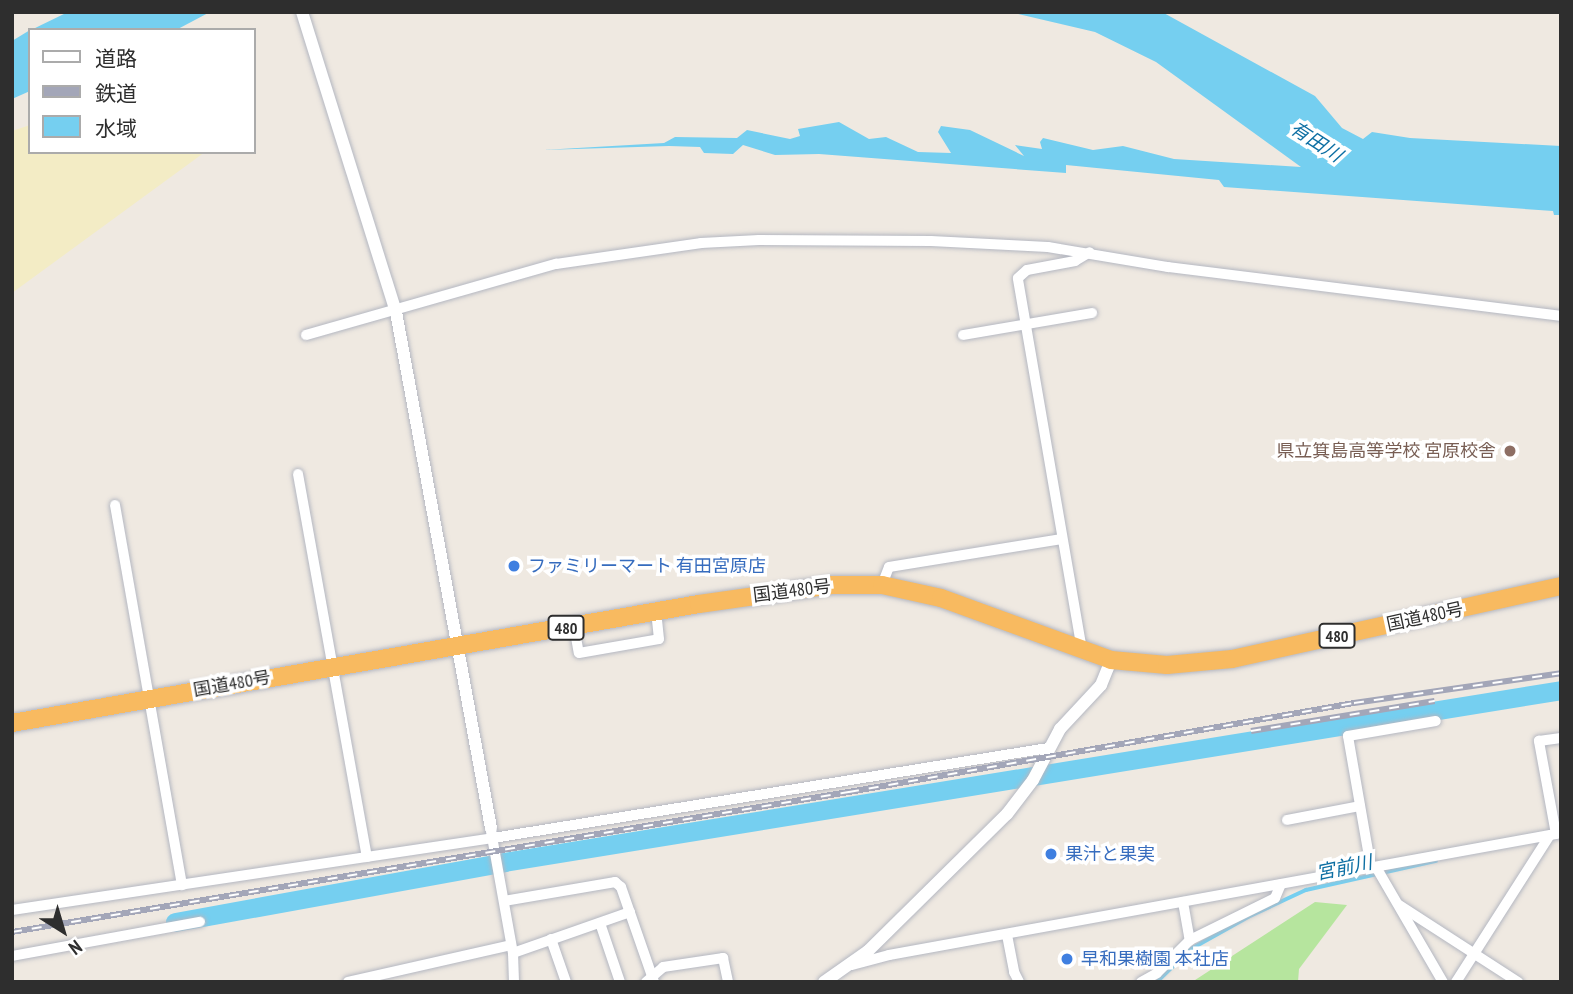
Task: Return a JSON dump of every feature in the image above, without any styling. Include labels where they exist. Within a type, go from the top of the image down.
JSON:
[{"type":"highway","name":"国道480号","points":[[12,723],[656,612],[832,585],[882,585],[941,598],[1111,660],[1167,665],[1232,659],[1561,586]]},
{"type":"street","points":[[302,12],[396,312],[504,901],[514,982]]},
{"type":"street","points":[[306,335],[396,312],[497,278],[556,264],[701,243],[818,239],[931,241],[1090,252],[1168,267],[1561,316]]},
{"type":"street","points":[[1082,650],[1018,278],[1022,273],[1074,261],[1090,252]]},
{"type":"street","points":[[963,335],[1092,313]]},
{"type":"street","points":[[298,474],[366,857]]},
{"type":"street","points":[[115,505],[182,885]]},
{"type":"street","points":[[882,585],[889,567],[1062,539]]},
{"type":"street","points":[[574,626],[579,653],[593,651],[659,639],[656,612]]},
{"type":"street","points":[[824,982],[851,966],[1007,814],[1033,780],[1048,748],[1066,721],[1095,693],[1111,660]]},
{"type":"street","points":[[1436,721],[1348,736],[1373,868],[1399,905],[1443,982]]},
{"type":"street","points":[[1456,982],[1556,834],[1539,741],[1561,738]]},
{"type":"street","points":[[12,910],[366,857],[492,833],[1048,748]]},
{"type":"street","points":[[1287,820],[1360,806]]},
{"type":"street","points":[[851,966],[889,955],[1556,834]]},
{"type":"street","points":[[504,901],[615,882],[621,887],[651,980]]},
{"type":"street","points":[[1141,982],[1157,973],[1190,940],[1272,900],[1282,884]]},
{"type":"street","points":[[1183,902],[1190,940]]},
{"type":"street","points":[[1399,905],[1518,982]]},
{"type":"street","points":[[348,982],[512,949],[551,939],[630,912]]},
{"type":"street","points":[[12,957],[200,922]]},
{"type":"street","points":[[600,923],[620,982]]},
{"type":"street","points":[[1007,935],[1018,982]]},
{"type":"street","points":[[551,939],[566,982]]},
{"type":"street","points":[[651,980],[663,967],[723,958],[728,982]]},
{"type":"green space","points":[[1315,902],[1347,905],[1299,969],[1298,982],[1192,982]]},
{"type":"sand","points":[[28,126],[28,154],[202,154],[12,293],[12,131]]},
{"type":"water","points":[[68,12],[210,12],[180,28],[35,28]]},
{"type":"water","name":"有田川","points":[[1010,12],[1162,12],[1315,96],[1342,128],[1363,139],[1372,132],[1410,138],[1561,146],[1561,215],[1554,215],[1553,211],[1224,187],[1219,180],[1066,165],[1066,173],[819,154],[775,155],[743,145],[733,154],[704,153],[700,147],[669,146],[543,150],[664,143],[675,137],[737,138],[747,130],[790,139],[800,136],[798,129],[839,122],[869,139],[886,137],[918,152],[951,153],[938,132],[941,126],[970,130],[1024,156],[1015,145],[1042,149],[1040,142],[1043,138],[1093,150],[1123,146],[1174,159],[1301,167],[1156,62],[1095,32]]},
{"type":"water","points":[[28,31],[28,92],[12,99],[12,41]]},
{"type":"waterway","points":[[175,922],[504,862],[1561,690]]},
{"type":"waterway","name":"宮前川","points":[[1157,982],[1191,949],[1248,917],[1306,890],[1436,861]]},
{"type":"railway","points":[[12,932],[849,792],[1354,703],[1561,673]]},
{"type":"railway","points":[[1251,731],[1435,701]]},
{"type":"place","name":"県立箕島高等学校 宮原校舎","points":[[1510,451]]},
{"type":"place","name":"ファミリーマート 有田宮原店","points":[[514,566]]},
{"type":"place","name":"果汁と果実","points":[[1051,854]]},
{"type":"place","name":"早和果樹園 本社店","points":[[1067,959]]}]
